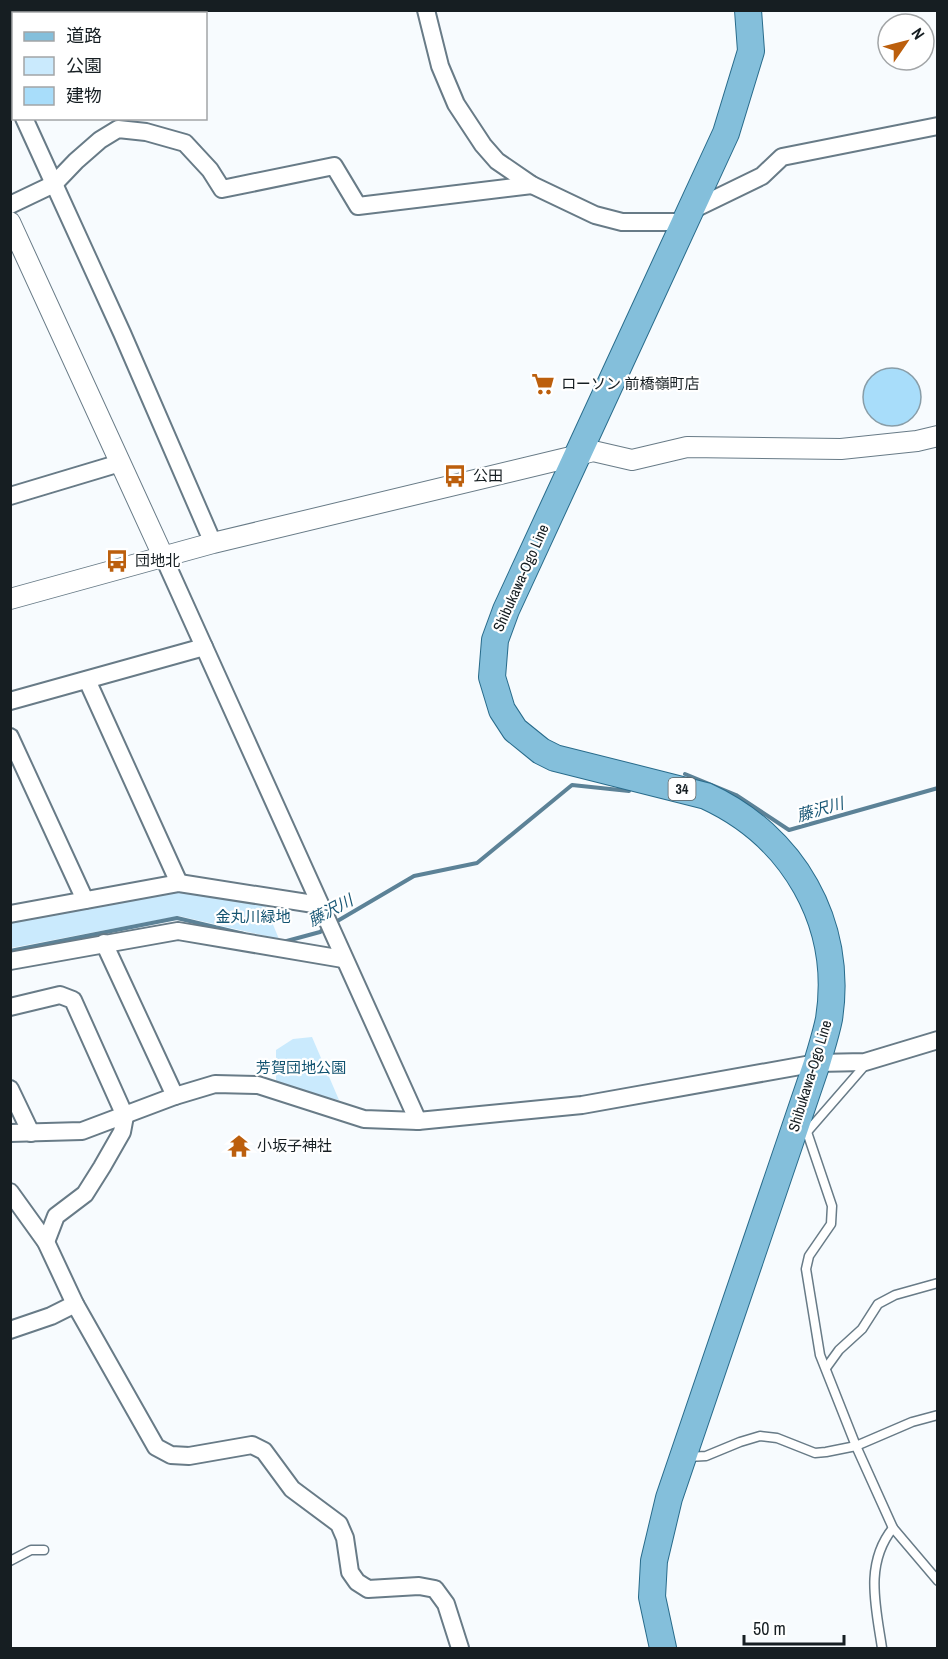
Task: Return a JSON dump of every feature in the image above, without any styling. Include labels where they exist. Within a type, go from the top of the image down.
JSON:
[{"type":"main road","name":"Shibukawa-Ogo Line","points":[[663,1648],[652,1597],[654,1562],[669,1498],[800,1131],[828,1020],[831,989],[830,965],[824,927],[797,872],[784,853],[754,824],[706,796],[579,765],[541,751],[515,730],[502,710],[492,677],[495,640],[506,610],[575,456],[726,133],[751,51],[748,10]]},
{"type":"street","points":[[426,10],[440,66],[456,104],[483,145],[497,161],[532,185],[595,215],[622,222],[686,217],[762,176],[782,157],[938,126]]},
{"type":"street","points":[[25,120],[122,333],[213,543]]},
{"type":"street","points":[[10,205],[54,184],[76,160],[100,140],[118,129],[146,132],[185,143],[210,170],[222,189],[334,166],[358,206],[532,185]]},
{"type":"street","points":[[10,222],[17,254],[120,463],[418,1121]]},
{"type":"street","points":[[10,599],[213,543],[593,450],[632,460],[687,447],[841,449],[917,441],[938,436]]},
{"type":"street","points":[[10,496],[120,463]]},
{"type":"street","points":[[10,700],[204,647]]},
{"type":"street","points":[[87,680],[179,883]]},
{"type":"street","points":[[10,738],[85,900]]},
{"type":"street","points":[[10,914],[179,883],[320,905]]},
{"type":"street","points":[[10,961],[178,930],[343,959]]},
{"type":"street","points":[[104,943],[175,1096]]},
{"type":"street","points":[[10,1007],[60,995],[73,1000],[125,1116],[122,1132],[102,1167],[85,1194],[56,1216],[46,1242]]},
{"type":"street","points":[[10,1133],[82,1131],[175,1096],[215,1084],[258,1085],[364,1119],[418,1121],[582,1105],[817,1063],[869,1061],[938,1040]]},
{"type":"street","points":[[10,1089],[31,1133]]},
{"type":"street","points":[[10,1192],[46,1242],[75,1304],[156,1447],[171,1455],[189,1456],[252,1445],[264,1451],[292,1489],[339,1524],[345,1538],[350,1572],[357,1582],[368,1589],[419,1587],[435,1589],[446,1604],[460,1648]]},
{"type":"street","points":[[10,1330],[51,1316],[75,1304]]},
{"type":"lane","points":[[869,1061],[800,1131],[832,1206],[831,1224],[809,1256],[806,1269],[820,1355],[856,1446],[893,1528],[938,1581]]},
{"type":"lane","points":[[826,1368],[839,1350],[862,1329],[879,1304],[895,1295],[938,1283]]},
{"type":"lane","points":[[683,1457],[706,1456],[760,1436],[777,1438],[815,1453],[856,1446],[912,1422],[938,1415]]},
{"type":"lane","points":[[882,1648],[873,1575],[884,1540],[893,1528]]},
{"type":"lane","points":[[10,1561],[31,1550],[44,1550]]},
{"type":"green space","name":"金丸川緑地","points":[[178,889],[264,903],[279,939],[179,916],[11,948],[11,920]]},
{"type":"green space","name":"芳賀団地公園","points":[[312,1037],[339,1100],[276,1086],[276,1050],[293,1039]]},
{"type":"building","points":[[892,368],[908,373],[916,381],[921,397],[916,413],[908,421],[892,426],[876,421],[868,413],[863,397],[868,381],[876,373]]},
{"type":"waterway","name":"藤沢川","points":[[685,774],[736,795],[789,830],[938,788]]},
{"type":"waterway","name":"藤沢川","points":[[334,923],[414,876],[477,863],[572,785],[629,791]]},
{"type":"waterway","name":"藤沢川","points":[[10,951],[177,918],[244,934]]},
{"type":"waterway","name":"藤沢川","points":[[283,942],[320,932],[327,927]]},
{"type":"place","name":"ローソン 前橋嶺町店","points":[[543,384]]},
{"type":"place","name":"公田","points":[[455,476]]},
{"type":"place","name":"団地北","points":[[117,561]]},
{"type":"place","name":"小坂子神社","points":[[239,1146]]}]
